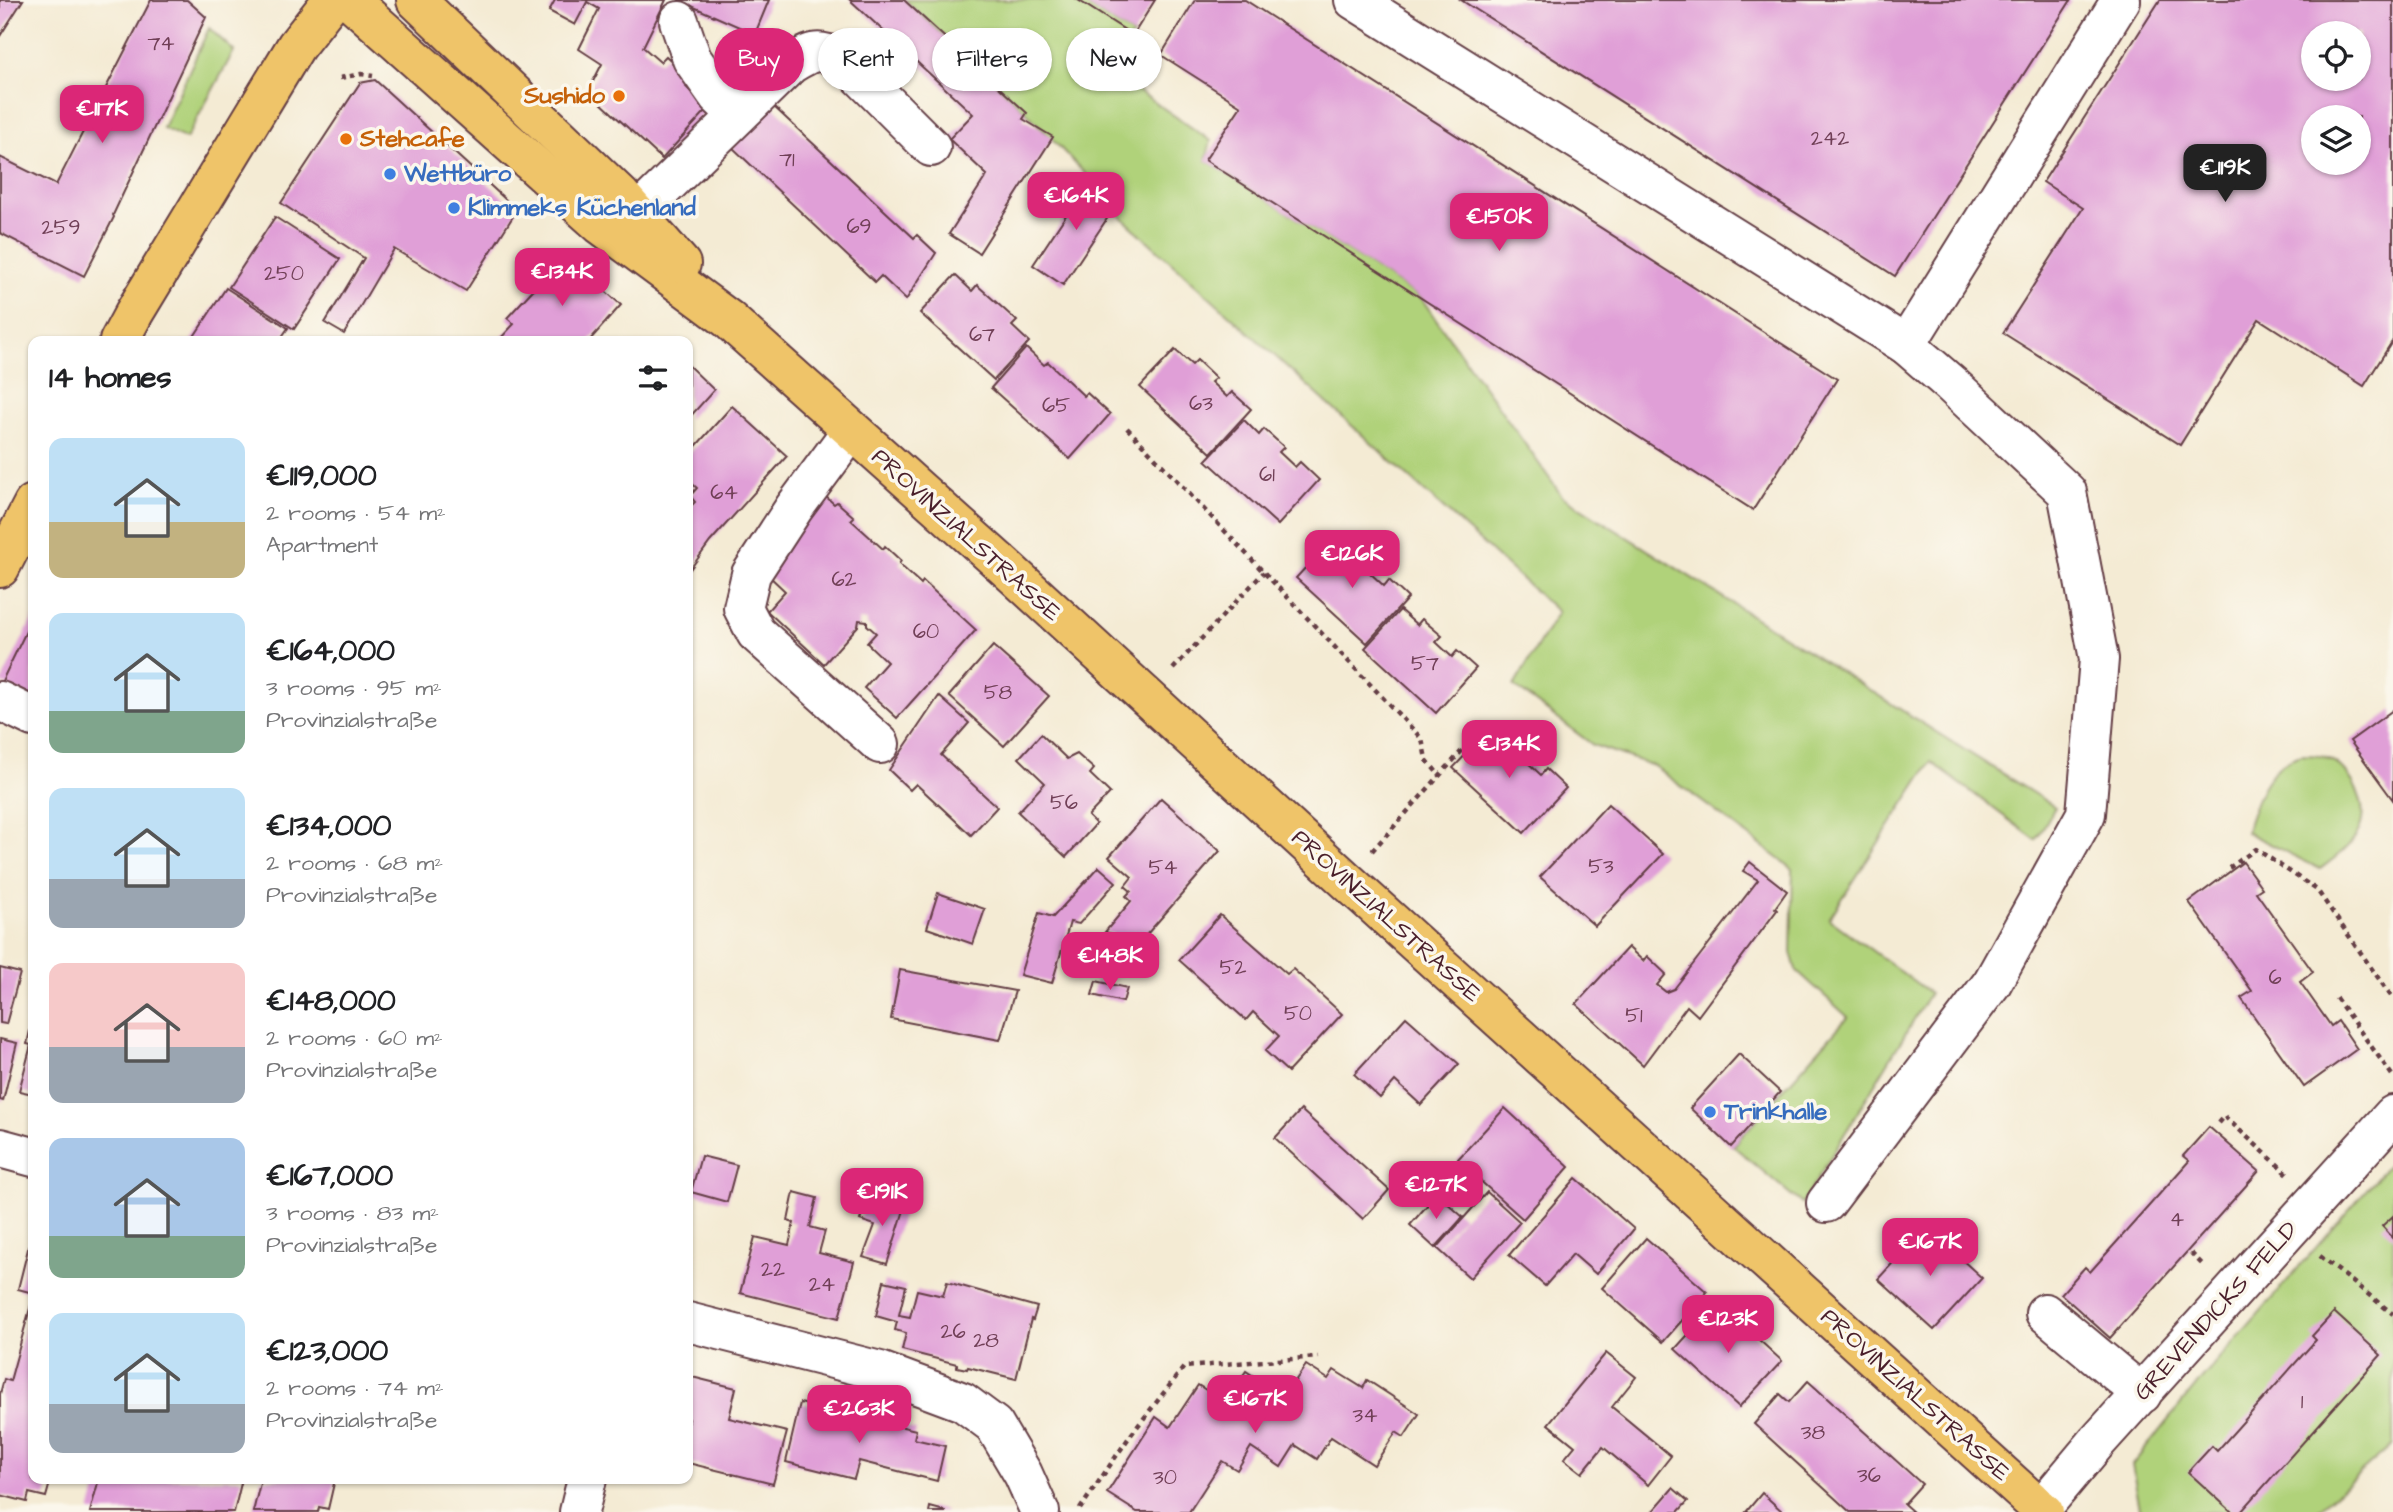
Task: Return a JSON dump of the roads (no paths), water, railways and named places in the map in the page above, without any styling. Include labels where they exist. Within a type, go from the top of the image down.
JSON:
[{"type":"main road","points":[[122,336],[296,46],[332,0]]},
{"type":"main road","name":"PROVINZIALSTRASSE","points":[[350,0],[601,225],[728,319],[850,431],[1004,566],[1346,880],[2043,1511]]},
{"type":"main road","name":"PROVINZIALSTRASSE","points":[[416,0],[637,214],[728,319]]},
{"type":"main road","points":[[0,568],[28,513]]},
{"type":"street","points":[[1354,0],[1906,345],[2067,492],[2099,659],[2086,814],[1992,982],[1826,1203]]},
{"type":"street","points":[[1906,345],[2121,0]]},
{"type":"street","points":[[679,21],[692,59],[718,96],[738,116]]},
{"type":"street","points":[[637,214],[791,64],[813,51],[825,52],[843,59],[931,147]]},
{"type":"street","points":[[850,431],[794,508],[751,574],[744,607],[756,633],[880,744]]},
{"type":"street","points":[[0,701],[28,715]]},
{"type":"street","name":"GREVENDICKS FELD","points":[[2043,1511],[2142,1394],[2393,1115]]},
{"type":"street","points":[[0,1148],[28,1156]]},
{"type":"street","points":[[2045,1313],[2142,1394]]},
{"type":"street","points":[[693,1323],[880,1371],[963,1402],[994,1425],[1023,1474],[1040,1512]]},
{"type":"street","points":[[579,1512],[586,1484]]},
{"type":"place","name":"Sushido","points":[[619,96]]},
{"type":"place","name":"Stehcafe","points":[[346,139]]},
{"type":"place","name":"Wettbüro","points":[[390,174]]},
{"type":"place","name":"Klimmeks Küchenland","points":[[454,208]]},
{"type":"place","name":"Trinkhalle","points":[[1710,1112]]}]
